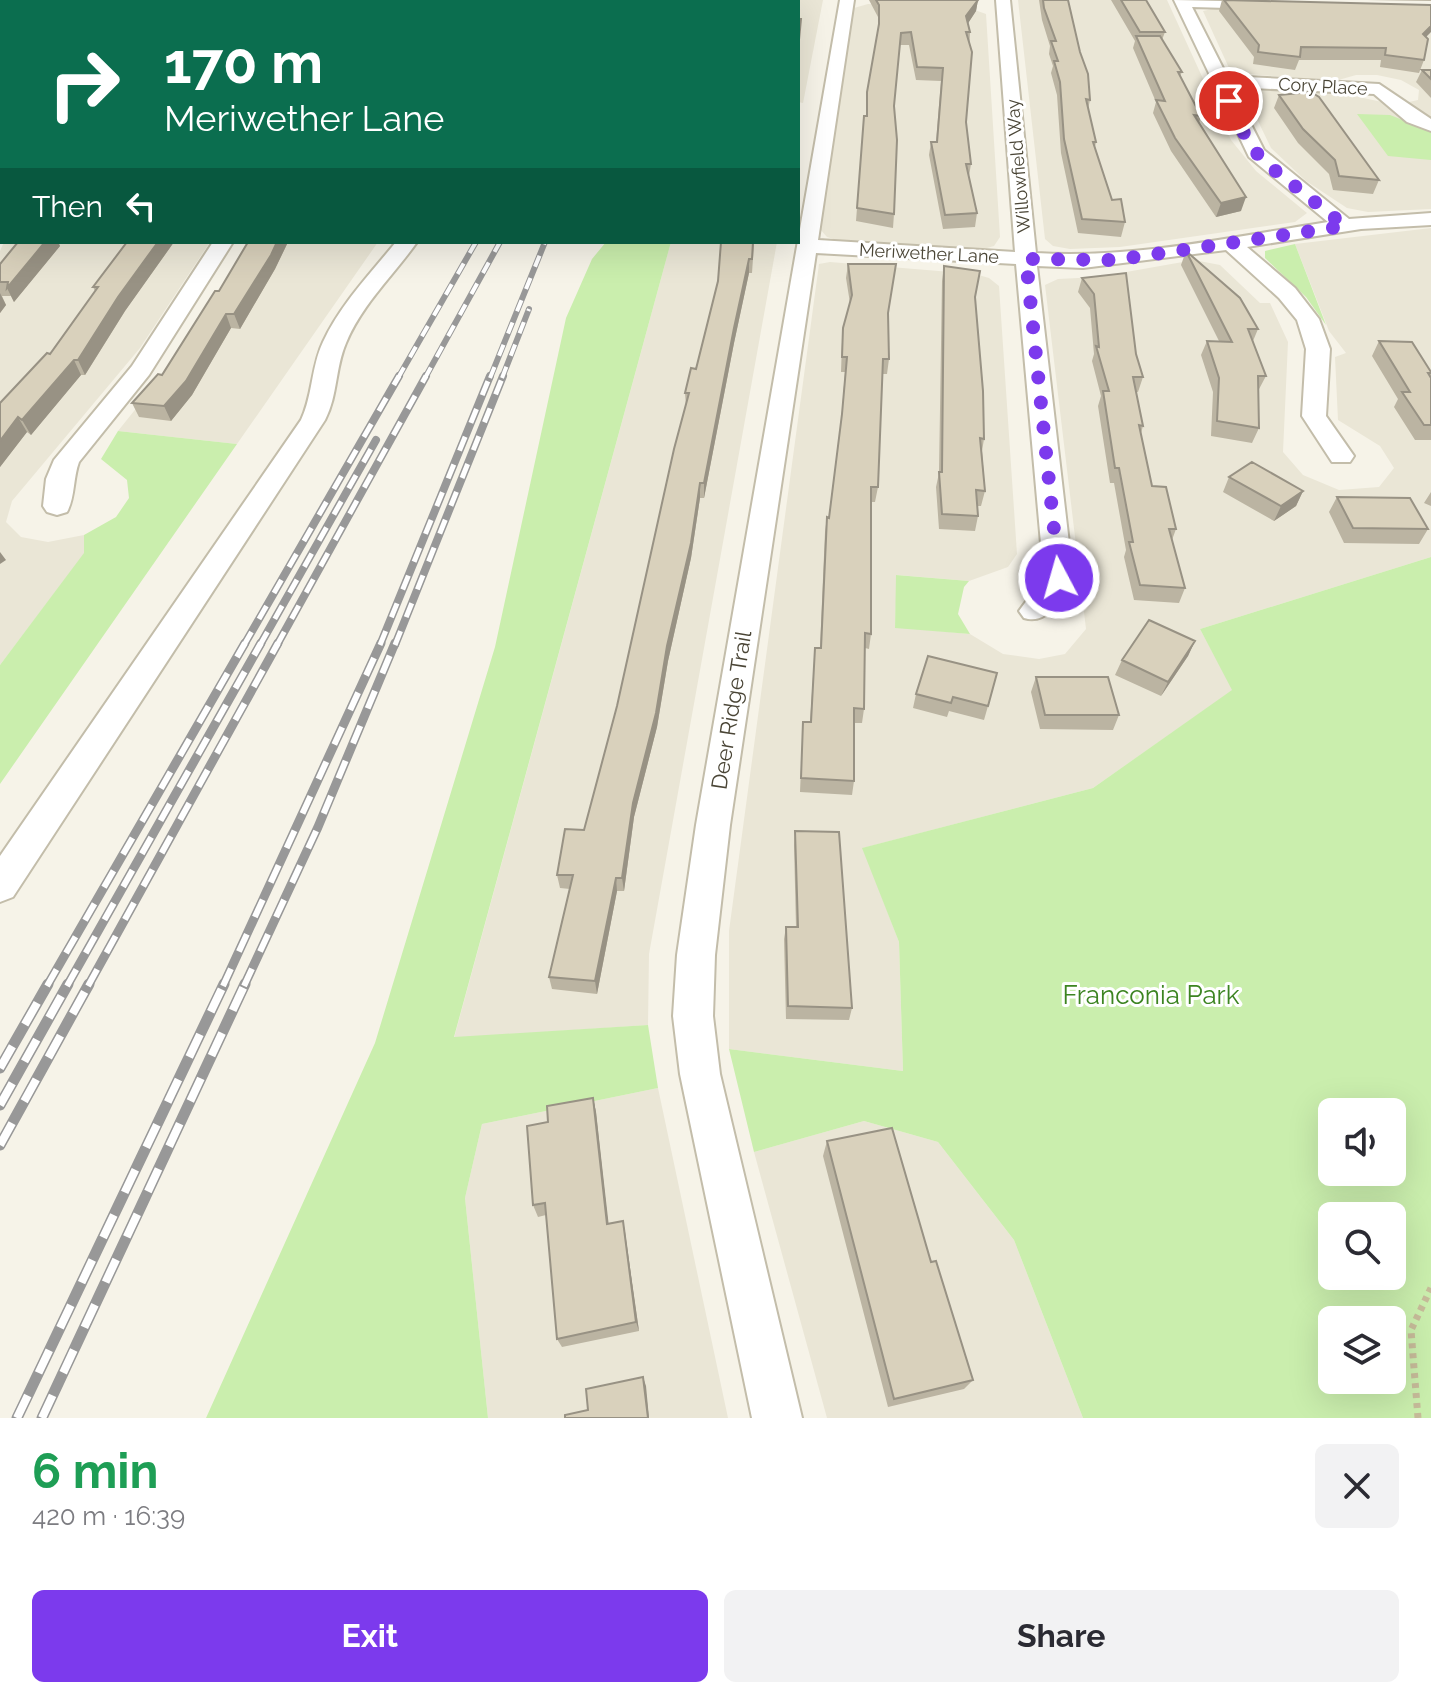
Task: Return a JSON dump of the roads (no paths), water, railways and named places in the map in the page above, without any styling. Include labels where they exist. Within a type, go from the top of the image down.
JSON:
[{"type":"street","name":"Deer Ridge Trail","points":[[777,1418],[700,1074],[693,1016],[696,955],[713,825],[847,0]]},
{"type":"street","points":[[1274,5],[1182,1],[1256,153],[1345,226]]},
{"type":"street","name":"Willowfield Way","points":[[999,3],[1059,578],[1034,611]]},
{"type":"street","name":"Cory Place","points":[[1219,81],[1379,89],[1413,118],[1431,126]]},
{"type":"street","name":"Meriwether Lane","points":[[807,246],[1026,259],[1115,260],[1345,226],[1431,219]]},
{"type":"street","points":[[57,506],[59,479],[67,460],[141,370],[222,244]]},
{"type":"street","points":[[0,886],[313,420],[325,395],[327,362],[335,340],[405,244]]},
{"type":"street","points":[[1231,244],[1287,293],[1308,319],[1318,349],[1314,416],[1341,456]]},
{"type":"railway","points":[[398,378],[475,244]]},
{"type":"railway","points":[[425,378],[499,244]]},
{"type":"railway","points":[[490,378],[544,244]]},
{"type":"railway","points":[[502,378],[529,309]]},
{"type":"railway","points":[[244,645],[399,376]]},
{"type":"railway","points":[[277,645],[426,376]]},
{"type":"railway","points":[[380,645],[490,376]]},
{"type":"railway","points":[[395,645],[503,376]]},
{"type":"railway","points":[[260,645],[376,440]]},
{"type":"railway","points":[[47,986],[245,643]]},
{"type":"railway","points":[[67,986],[261,643]]},
{"type":"railway","points":[[88,986],[278,643]]},
{"type":"railway","points":[[223,986],[381,643]]},
{"type":"railway","points":[[244,986],[318,827],[395,643]]},
{"type":"railway","points":[[0,1068],[48,984]]},
{"type":"railway","points":[[0,1105],[68,984]]},
{"type":"railway","points":[[0,1145],[89,984]]},
{"type":"railway","points":[[17,1418],[224,984]]},
{"type":"railway","points":[[42,1418],[245,984]]},
{"type":"park label","name":"Franconia Park","points":[[1151,995]]}]
